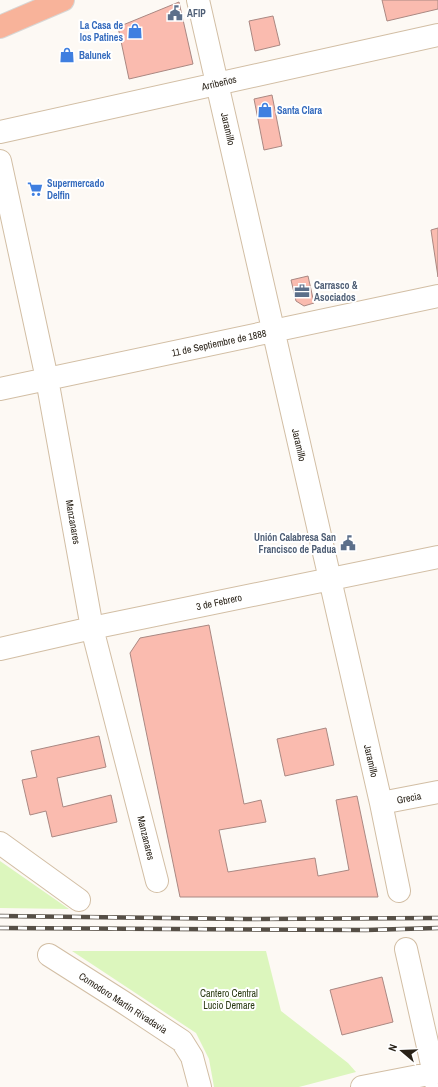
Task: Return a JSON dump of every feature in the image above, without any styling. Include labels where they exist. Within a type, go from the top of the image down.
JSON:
[{"type":"main road","points":[[0,27],[63,0]]},
{"type":"street","name":"Jaramillo","points":[[198,0],[381,803],[399,891]]},
{"type":"street","name":"Arribeños","points":[[0,132],[438,35]]},
{"type":"street","name":"Manzanares","points":[[0,161],[47,379],[92,628],[157,881]]},
{"type":"street","name":"11 de Septiembre de 1888","points":[[0,389],[438,296]]},
{"type":"street","name":"3 de Febrero","points":[[0,649],[92,628],[438,557]]},
{"type":"street","name":"Grecia","points":[[381,803],[438,792]]},
{"type":"street","points":[[0,843],[79,900]]},
{"type":"street","points":[[362,1087],[436,1080],[406,949]]},
{"type":"street","name":"Comodoro Martín Rivadavia","points":[[49,955],[182,1042],[192,1057],[200,1087]]},
{"type":"green space","points":[[0,861],[69,909],[0,908]]},
{"type":"green space","name":"Cantero Central Lucio Demare","points":[[72,951],[266,951],[281,1011],[348,1063],[356,1072],[299,1087],[214,1087],[209,1059],[196,1033]]},
{"type":"building","points":[[382,0],[438,0],[438,9],[387,21]]},
{"type":"building","points":[[179,2],[193,64],[129,79],[118,27]]},
{"type":"building","points":[[273,16],[280,45],[255,51],[249,21]]},
{"type":"building","points":[[272,95],[282,146],[264,150],[254,99]]},
{"type":"building","points":[[438,228],[438,277],[431,230]]},
{"type":"building","name":"Carrasco & Asociados","points":[[308,276],[314,303],[304,306],[296,301],[291,280]]},
{"type":"building","points":[[209,625],[244,804],[261,800],[266,822],[219,830],[228,872],[315,858],[318,876],[349,870],[336,800],[357,796],[378,897],[180,897],[130,653],[140,638]]},
{"type":"building","points":[[326,728],[334,765],[285,776],[277,739]]},
{"type":"building","points":[[99,736],[106,767],[57,778],[63,807],[111,795],[117,822],[52,837],[46,811],[30,815],[22,780],[37,777],[31,751]]},
{"type":"building","points":[[382,977],[393,1022],[342,1035],[330,990]]},
{"type":"railway","points":[[0,916],[247,919],[438,918]]},
{"type":"railway","points":[[0,928],[366,930],[438,928]]},
{"type":"place","name":"AFIP","points":[[175,13]]},
{"type":"place","name":"La Casa de los Patines","points":[[135,31]]},
{"type":"place","name":"Balunek","points":[[67,55]]},
{"type":"place","name":"Santa Clara","points":[[265,110]]},
{"type":"place","name":"Supermercado Delfin","points":[[35,189]]},
{"type":"place","name":"Carrasco & Asociados","points":[[302,291]]},
{"type":"place","name":"Unión Calabresa San Francisco de Padua","points":[[348,543]]}]
